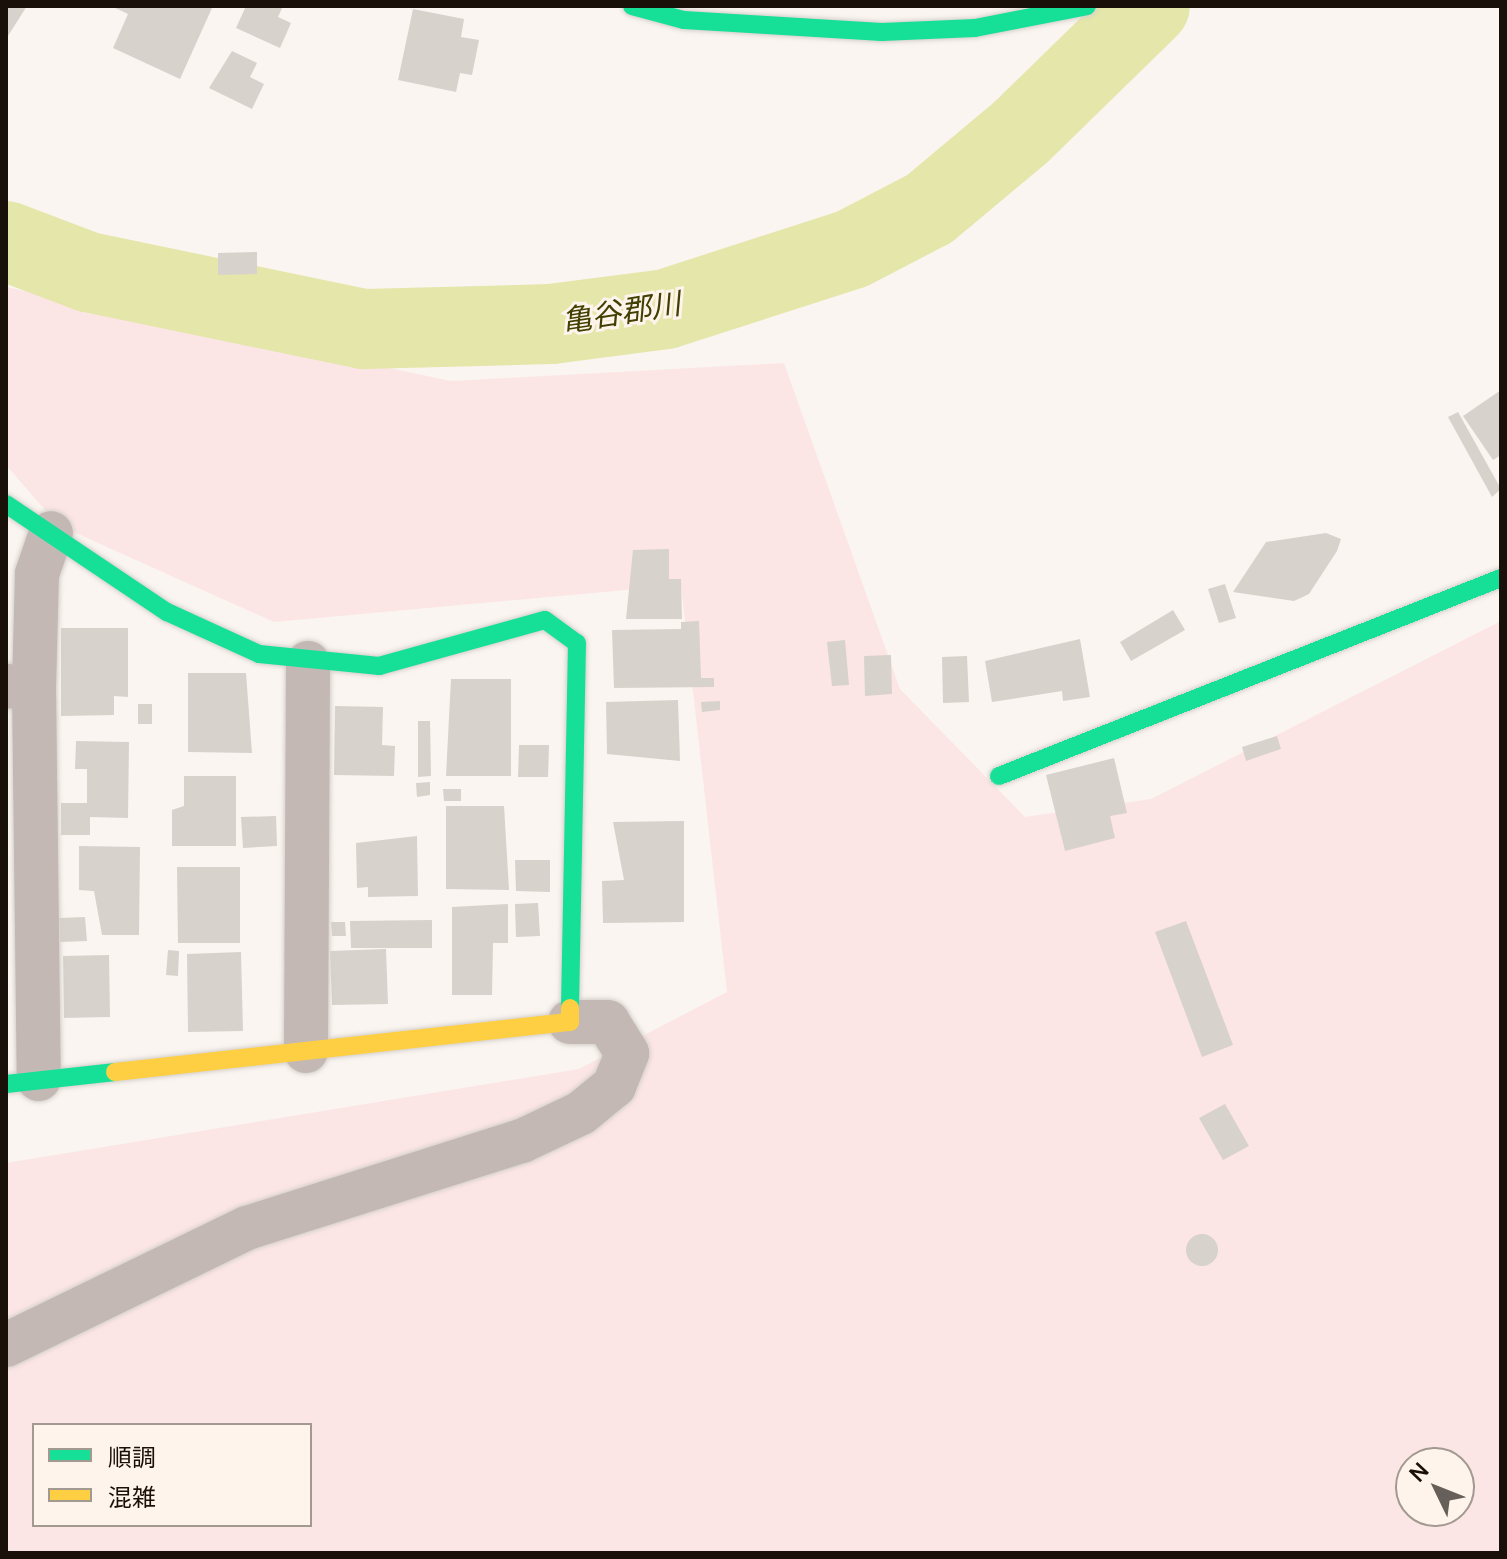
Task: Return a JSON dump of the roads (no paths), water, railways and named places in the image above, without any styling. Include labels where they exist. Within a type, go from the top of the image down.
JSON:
[{"type":"street","points":[[632,6],[684,20],[882,32],[975,28],[1087,6]]},
{"type":"street","points":[[6,504],[219,641],[308,663],[418,659],[545,620],[577,643],[570,1022]]},
{"type":"street","points":[[6,1345],[247,1228],[522,1141],[581,1113],[614,1086],[627,1053],[608,1022],[570,1022],[23,1082],[20,687],[37,574],[51,533]]},
{"type":"street","points":[[999,776],[1501,578]]},
{"type":"street","points":[[306,1051],[308,663]]},
{"type":"waterway","name":"亀谷郡川","points":[[6,241],[88,272],[364,329],[551,324],[666,309],[852,249],[929,209],[1021,132],[1150,6]]}]
